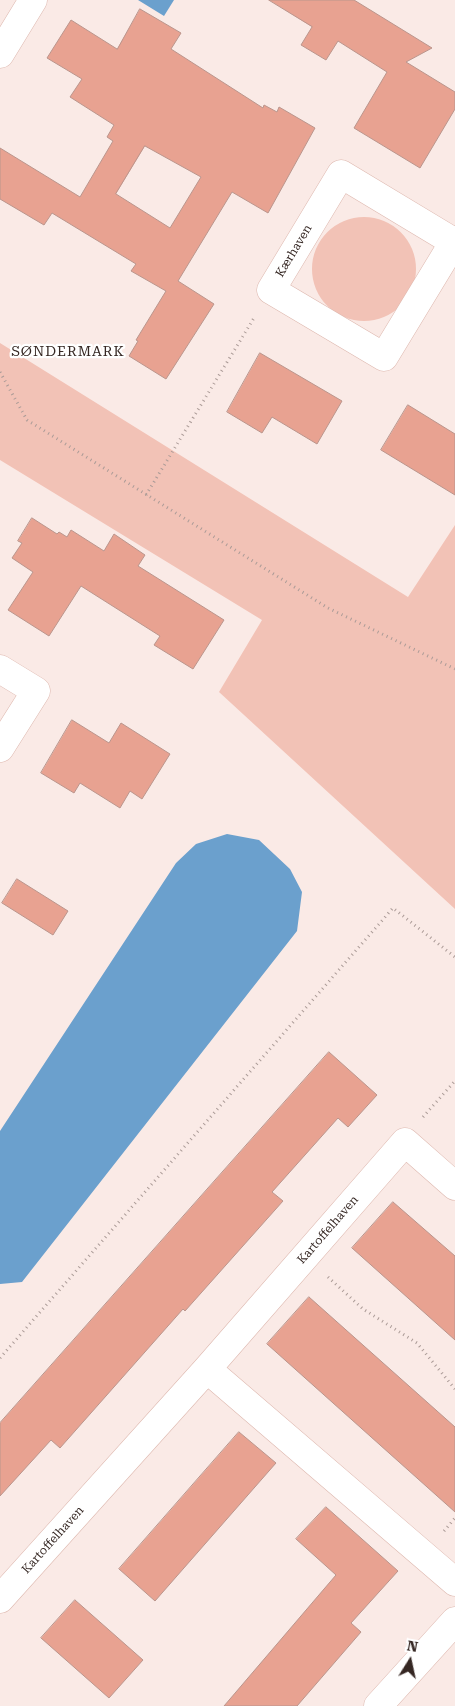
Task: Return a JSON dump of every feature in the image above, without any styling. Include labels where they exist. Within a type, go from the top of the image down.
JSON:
[{"type":"street","points":[[0,54],[33,0]]},
{"type":"street","name":"Kærhaven","points":[[341,174],[454,241],[384,357],[271,290],[341,174]]},
{"type":"street","points":[[0,669],[36,691],[0,748]]},
{"type":"street","points":[[405,1142],[455,1186]]},
{"type":"street","name":"Kartoffelhaven","points":[[0,1599],[207,1369],[405,1142]]},
{"type":"street","points":[[207,1369],[455,1582]]},
{"type":"street","points":[[378,1706],[455,1620]]},
{"type":"path","points":[[146,494],[271,290]]},
{"type":"path","points":[[0,372],[27,420],[328,608],[455,669]]},
{"type":"path","points":[[0,1358],[393,908],[455,957]]},
{"type":"path","points":[[405,1142],[415,1125],[455,1081]]},
{"type":"path","points":[[306,1256],[363,1309],[417,1343],[455,1389]]},
{"type":"shaded area","points":[[364,217],[384,221],[393,225],[401,232],[408,240],[412,249],[416,269],[412,289],[408,298],[401,306],[393,313],[384,317],[364,321],[344,317],[335,313],[327,306],[320,298],[316,289],[312,269],[316,249],[320,240],[327,232],[335,225],[344,221]]},
{"type":"shaded area","points":[[0,343],[408,597],[455,525],[455,909],[219,692],[262,620],[0,460]]},
{"type":"water","points":[[138,0],[174,0],[164,16]]},
{"type":"water","points":[[227,834],[259,840],[290,869],[302,892],[297,931],[22,1282],[0,1284],[0,1131],[176,863],[196,844]]},
{"type":"building","points":[[269,0],[354,0],[432,48],[406,62],[455,92],[455,109],[420,168],[354,128],[387,72],[338,41],[326,60],[301,45],[312,27]]},
{"type":"building","points":[[140,9],[181,33],[171,49],[263,108],[264,105],[277,112],[279,107],[315,128],[268,213],[232,192],[178,281],[214,304],[166,379],[129,356],[138,341],[136,340],[166,291],[131,271],[136,264],[52,213],[44,225],[0,199],[0,148],[80,197],[113,141],[107,137],[114,125],[70,97],[82,79],[47,58],[71,20],[117,49]],"holes":[[[145,146],[201,177],[170,228],[116,194]]]},
{"type":"building","points":[[260,353],[342,401],[317,444],[272,417],[262,433],[227,412]]},
{"type":"building","points":[[408,405],[455,434],[455,495],[381,450]]},
{"type":"building","points":[[32,518],[57,534],[59,532],[67,537],[71,530],[104,551],[114,534],[145,555],[138,566],[224,620],[193,669],[154,645],[160,636],[81,586],[49,636],[8,610],[33,572],[12,558],[22,543],[18,541]]},
{"type":"building","points":[[72,720],[109,743],[121,723],[170,754],[142,799],[130,791],[120,808],[80,783],[74,793],[41,773]]},
{"type":"building","points":[[17,879],[68,911],[53,935],[2,903]]},
{"type":"building","points":[[329,1052],[377,1095],[348,1127],[338,1118],[272,1192],[283,1201],[185,1311],[183,1309],[60,1448],[51,1440],[0,1496],[0,1423]]},
{"type":"building","points":[[393,1202],[455,1256],[455,1340],[352,1248]]},
{"type":"building","points":[[309,1297],[455,1427],[455,1512],[267,1344]]},
{"type":"building","points":[[239,1432],[276,1463],[155,1601],[119,1569]]},
{"type":"building","points":[[326,1507],[398,1571],[351,1623],[361,1632],[297,1706],[224,1706],[336,1575],[296,1539]]},
{"type":"building","points":[[75,1600],[143,1660],[109,1698],[41,1638]]},
{"type":"district","name":"SØNDERMARK","points":[[68,352]]}]
